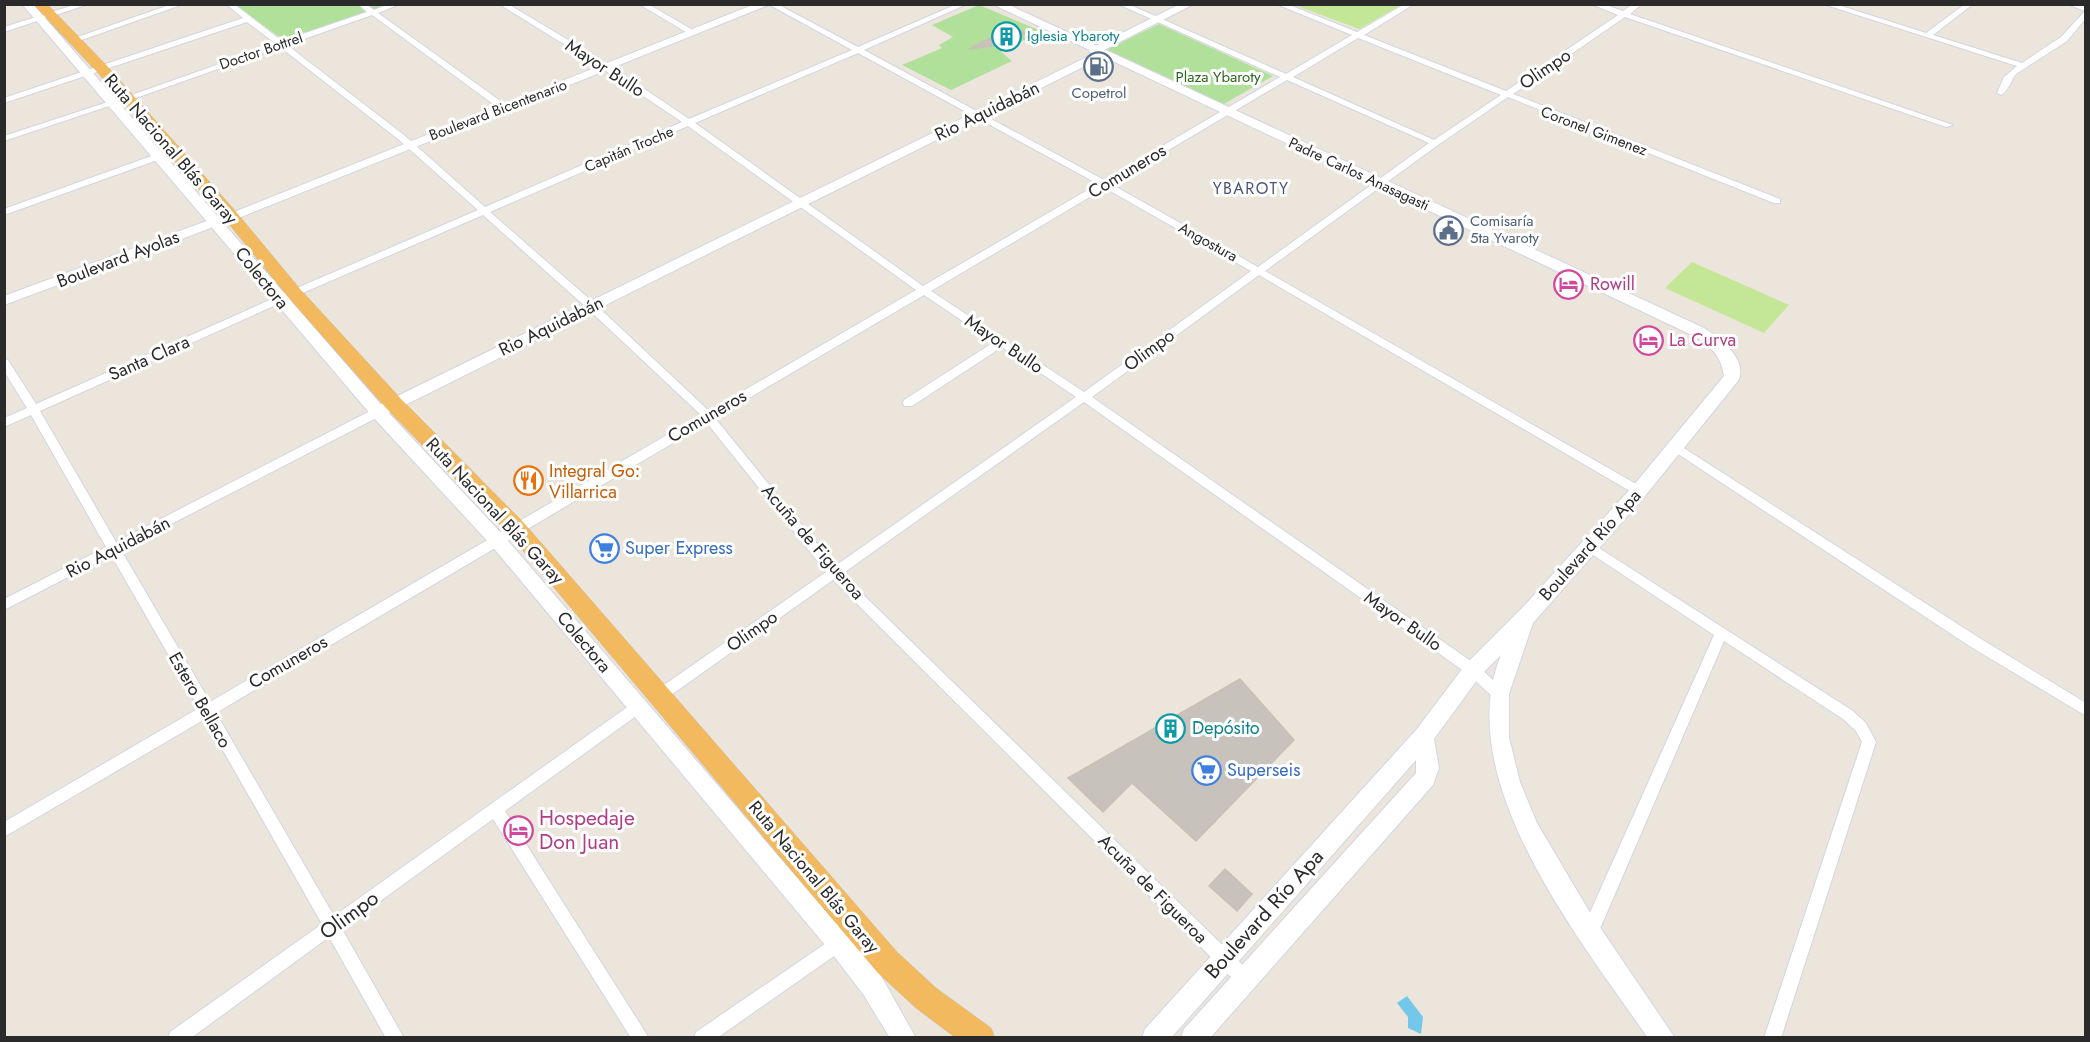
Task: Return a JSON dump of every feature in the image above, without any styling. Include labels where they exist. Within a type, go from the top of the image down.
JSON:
[{"type":"highway","name":"Ruta Nacional Blás Garay","points":[[44,13],[73,40],[120,101],[386,408],[516,528],[887,962],[926,998],[981,1038]]},
{"type":"main road","points":[[27,4],[44,13],[96,72]]},
{"type":"main road","name":"Boulevard Bicentenario","points":[[689,30],[743,4]]},
{"type":"main road","name":"Boulevard Bicentenario","points":[[220,215],[689,30],[766,4]]},
{"type":"main road","name":"Padre Carlos Anasagasti","points":[[997,4],[1698,332],[1720,346]]},
{"type":"main road","points":[[120,101],[160,156],[220,215]]},
{"type":"main road","name":"Boulevard Río Apa","points":[[1154,1038],[1423,737],[1473,670],[1530,613],[1676,447],[1732,377],[1731,360],[1720,346]]},
{"type":"main road","name":"Colectora","points":[[386,408],[838,943],[872,985],[904,1038]]},
{"type":"main road","points":[[1530,613],[1511,654],[1499,694],[1499,739],[1512,789],[1533,838],[1590,932],[1663,1038]]},
{"type":"main road","name":"Boulevard Río Apa","points":[[1193,1038],[1425,778],[1428,768],[1423,737]]},
{"type":"street","points":[[4,30],[44,13],[86,4]]},
{"type":"street","points":[[73,40],[181,4]]},
{"type":"street","name":"Acuña de Figueroa","points":[[229,4],[405,141],[591,306],[707,415],[834,573],[1245,980]]},
{"type":"street","points":[[361,4],[498,104]]},
{"type":"street","name":"Doctor Bottrel","points":[[4,139],[397,4]]},
{"type":"street","name":"Mayor Bullo","points":[[502,4],[602,64],[689,123],[923,290],[1084,397],[1473,670],[1499,694]]},
{"type":"street","points":[[642,4],[689,30]]},
{"type":"street","name":"Angostura","points":[[771,4],[1104,184],[1639,491]]},
{"type":"street","name":"Capitán Troche","points":[[287,296],[964,4]]},
{"type":"street","points":[[1121,4],[1435,143]]},
{"type":"street","name":"Rio Aquidabán","points":[[4,605],[386,408],[980,115],[1189,4]]},
{"type":"street","name":"Coronel Gimenez","points":[[1279,4],[1505,96],[1777,201]]},
{"type":"street","name":"Comuneros","points":[[4,830],[707,415],[1411,4]]},
{"type":"street","points":[[1594,4],[1949,125]]},
{"type":"street","name":"Olimpo","points":[[659,696],[1084,397],[1435,143],[1639,4]]},
{"type":"street","points":[[1826,4],[2024,66]]},
{"type":"street","points":[[1954,4],[1967,6]]},
{"type":"street","points":[[2001,93],[2007,79],[2064,39],[2085,11],[2070,4]]},
{"type":"street","points":[[1927,36],[1967,6]]},
{"type":"street","points":[[4,101],[96,72],[248,19]]},
{"type":"street","points":[[4,212],[160,156]]},
{"type":"street","name":"Boulevard Ayolas","points":[[4,293],[220,215]]},
{"type":"street","name":"Boulevard Ayolas","points":[[4,301],[220,215]]},
{"type":"street","name":"Santa Clara","points":[[4,423],[287,296]]},
{"type":"street","points":[[908,403],[1002,342]]},
{"type":"street","name":"Estero Bellaco","points":[[4,362],[34,410],[396,1038]]},
{"type":"street","points":[[1676,447],[1977,643],[2085,710]]},
{"type":"street","points":[[1588,546],[1848,716],[1861,727],[1869,742],[1772,1038]]},
{"type":"street","points":[[1590,932],[1722,632]]},
{"type":"street","name":"Olimpo","points":[[176,1038],[639,707]]},
{"type":"street","points":[[496,810],[641,1038]]},
{"type":"street","points":[[702,1038],[838,943]]},
{"type":"green space","points":[[235,5],[393,5],[285,41]]},
{"type":"green space","points":[[979,5],[1041,31],[1001,52],[1012,61],[951,90],[902,65],[942,48],[939,45],[953,37],[932,25]]},
{"type":"green space","points":[[1295,5],[1401,5],[1359,29]]},
{"type":"green space","name":"Plaza Ybaroty","points":[[1159,24],[1273,76],[1222,105],[1106,50]]},
{"type":"green space","points":[[1692,262],[1789,305],[1764,333],[1665,288]]},
{"type":"water","points":[[1407,996],[1423,1017],[1421,1034],[1408,1028],[1408,1017],[1397,1003]]},
{"type":"building","name":"Iglesia Ybaroty","points":[[1013,26],[1026,33],[999,45],[969,49]]},
{"type":"building","name":"Superseis","points":[[1240,679],[1294,740],[1196,841],[1132,783],[1103,812],[1068,778]]},
{"type":"building","points":[[1225,869],[1252,894],[1237,911],[1209,886]]},
{"type":"place","name":"Iglesia Ybaroty","points":[[1006,36]]},
{"type":"place","name":"Copetrol","points":[[1099,66]]},
{"type":"place","name":"Comisaría 5ta Yvaroty","points":[[1449,230]]},
{"type":"place","name":"Rowill","points":[[1569,284]]},
{"type":"place","name":"La Curva","points":[[1648,340]]},
{"type":"place","name":"Integral Go: Villarrica","points":[[528,481]]},
{"type":"place","name":"Super Express","points":[[604,548]]},
{"type":"place","name":"Depósito","points":[[1171,728]]},
{"type":"place","name":"Superseis","points":[[1206,770]]},
{"type":"place","name":"Hospedaje Don Juan","points":[[518,830]]},
{"type":"district","name":"YBAROTY","points":[[1251,188]]}]
